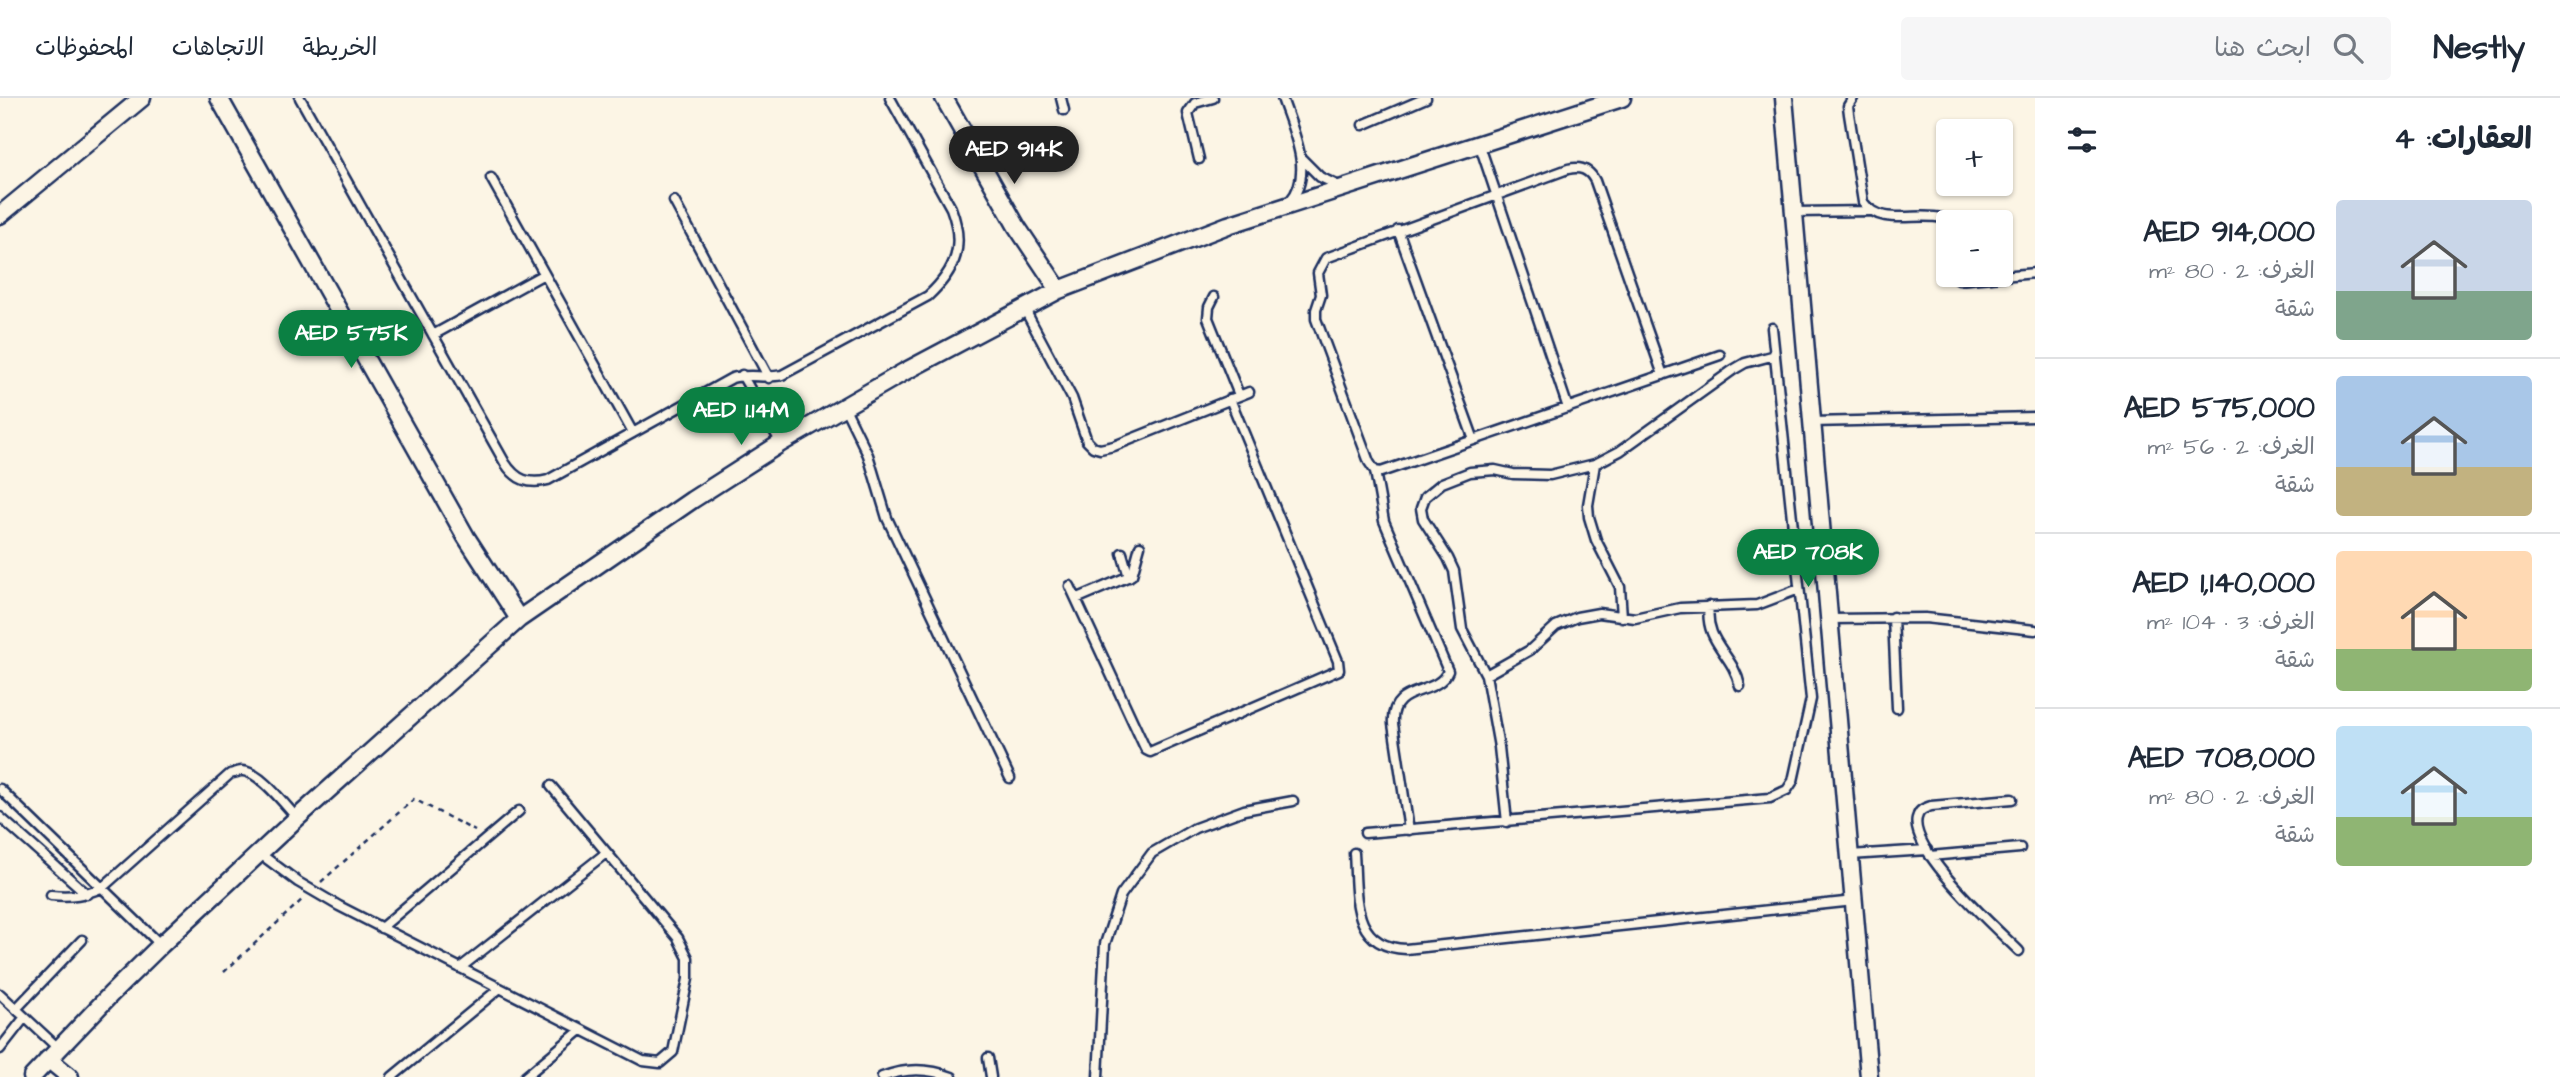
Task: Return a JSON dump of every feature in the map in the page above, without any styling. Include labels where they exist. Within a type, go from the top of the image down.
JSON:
[{"type":"street","points":[[0,215],[142,98]]},
{"type":"street","points":[[219,98],[471,546],[519,619]]},
{"type":"street","points":[[944,98],[1017,227],[1059,290]]},
{"type":"street","points":[[32,1077],[161,945],[519,619],[692,500],[781,443],[1059,290],[1155,252],[1286,206],[1622,98]]},
{"type":"street","points":[[1784,98],[1869,1077]]},
{"type":"street","points":[[53,1054],[70,1077]]},
{"type":"lane","points":[[300,98],[505,463],[519,478],[538,482],[548,480],[733,378],[742,375],[769,378],[794,369],[928,296],[942,282],[953,266],[958,246],[958,226],[951,208],[890,98]]},
{"type":"lane","points":[[1061,98],[1064,110]]},
{"type":"lane","points":[[1199,159],[1188,113],[1195,103],[1213,98]]},
{"type":"lane","points":[[1282,98],[1302,170],[1295,196],[1286,206]]},
{"type":"lane","points":[[1363,125],[1426,98]]},
{"type":"lane","points":[[1853,98],[1849,114],[1860,189],[1863,202],[1871,211]]},
{"type":"lane","points":[[1479,143],[1568,408]]},
{"type":"lane","points":[[1300,157],[1320,177],[1345,188]]},
{"type":"lane","points":[[1409,830],[1393,724],[1394,710],[1402,698],[1441,681],[1448,671],[1384,522],[1375,471],[1369,462],[1317,319],[1316,310],[1321,295],[1318,273],[1321,265],[1334,253],[1576,167],[1591,173],[1663,375]]},
{"type":"lane","points":[[491,178],[633,433]]},
{"type":"lane","points":[[674,201],[769,378]]},
{"type":"lane","points":[[1793,212],[1871,211],[1883,216],[1936,218]]},
{"type":"lane","points":[[1398,230],[1474,440]]},
{"type":"lane","points":[[2013,275],[2035,273]]},
{"type":"lane","points":[[433,335],[544,274]]},
{"type":"lane","points":[[1214,297],[1208,318],[1239,395]]},
{"type":"lane","points":[[1024,307],[1072,398],[1087,440],[1093,447],[1100,449],[1114,446],[1249,392]]},
{"type":"lane","points":[[1365,833],[1770,798],[1787,790],[1793,781],[1811,699],[1772,328]]},
{"type":"lane","points":[[1375,471],[1386,471],[1720,355]]},
{"type":"lane","points":[[1507,822],[1499,747],[1486,675],[1462,629],[1454,571],[1423,519],[1421,508],[1425,497],[1442,484],[1470,472],[1495,470],[1523,475],[1550,475],[1595,464],[1620,452],[1733,370],[1745,363],[1775,355]]},
{"type":"lane","points":[[742,375],[781,443]]},
{"type":"lane","points":[[1070,586],[1146,750],[1150,752],[1339,670],[1338,661],[1230,399]]},
{"type":"lane","points":[[844,406],[868,455],[887,518],[1010,778]]},
{"type":"lane","points":[[1811,422],[2035,417]]},
{"type":"lane","points":[[1595,464],[1588,505],[1589,517],[1596,540],[1620,587],[1622,617]]},
{"type":"lane","points":[[1076,599],[1129,577],[1135,572],[1140,546]]},
{"type":"lane","points":[[1122,553],[1129,577]]},
{"type":"lane","points":[[1486,675],[1530,650],[1564,622],[1599,613],[1635,618],[1680,608],[1757,605],[1799,589]]},
{"type":"lane","points":[[1709,606],[1707,619],[1710,631],[1715,643],[1735,668],[1740,686]]},
{"type":"lane","points":[[1829,619],[1894,617],[2035,629]]},
{"type":"lane","points":[[1894,617],[1897,708]]},
{"type":"lane","points":[[51,895],[69,897],[87,894],[103,887],[230,774],[251,772],[298,818]]},
{"type":"lane","points":[[259,853],[312,890],[381,928],[643,1062],[660,1063],[673,1052],[688,979],[688,958],[678,939],[551,786]]},
{"type":"lane","points":[[0,789],[161,945]]},
{"type":"lane","points":[[2012,799],[1931,806],[1921,810],[1916,817],[1916,826],[1928,853],[1959,891],[2019,951]]},
{"type":"lane","points":[[1098,1077],[1105,944],[1121,895],[1152,853],[1195,828],[1244,810],[1293,802]]},
{"type":"lane","points":[[381,928],[519,811]]},
{"type":"lane","points":[[0,817],[87,894]]},
{"type":"lane","points":[[1850,855],[2020,848]]},
{"type":"lane","points":[[460,968],[606,852]]},
{"type":"lane","points":[[1354,853],[1361,923],[1368,934],[1392,949],[1854,901]]},
{"type":"lane","points":[[16,1009],[82,940]]},
{"type":"lane","points":[[392,1077],[500,988]]},
{"type":"lane","points":[[0,993],[25,1017],[53,1054]]},
{"type":"lane","points":[[0,1049],[25,1017]]},
{"type":"lane","points":[[525,1077],[581,1030]]},
{"type":"lane","points":[[988,1059],[991,1077]]},
{"type":"lane","points":[[881,1077],[900,1070],[936,1071],[952,1077]]},
{"type":"path","points":[[224,972],[414,799],[487,838]]}]
